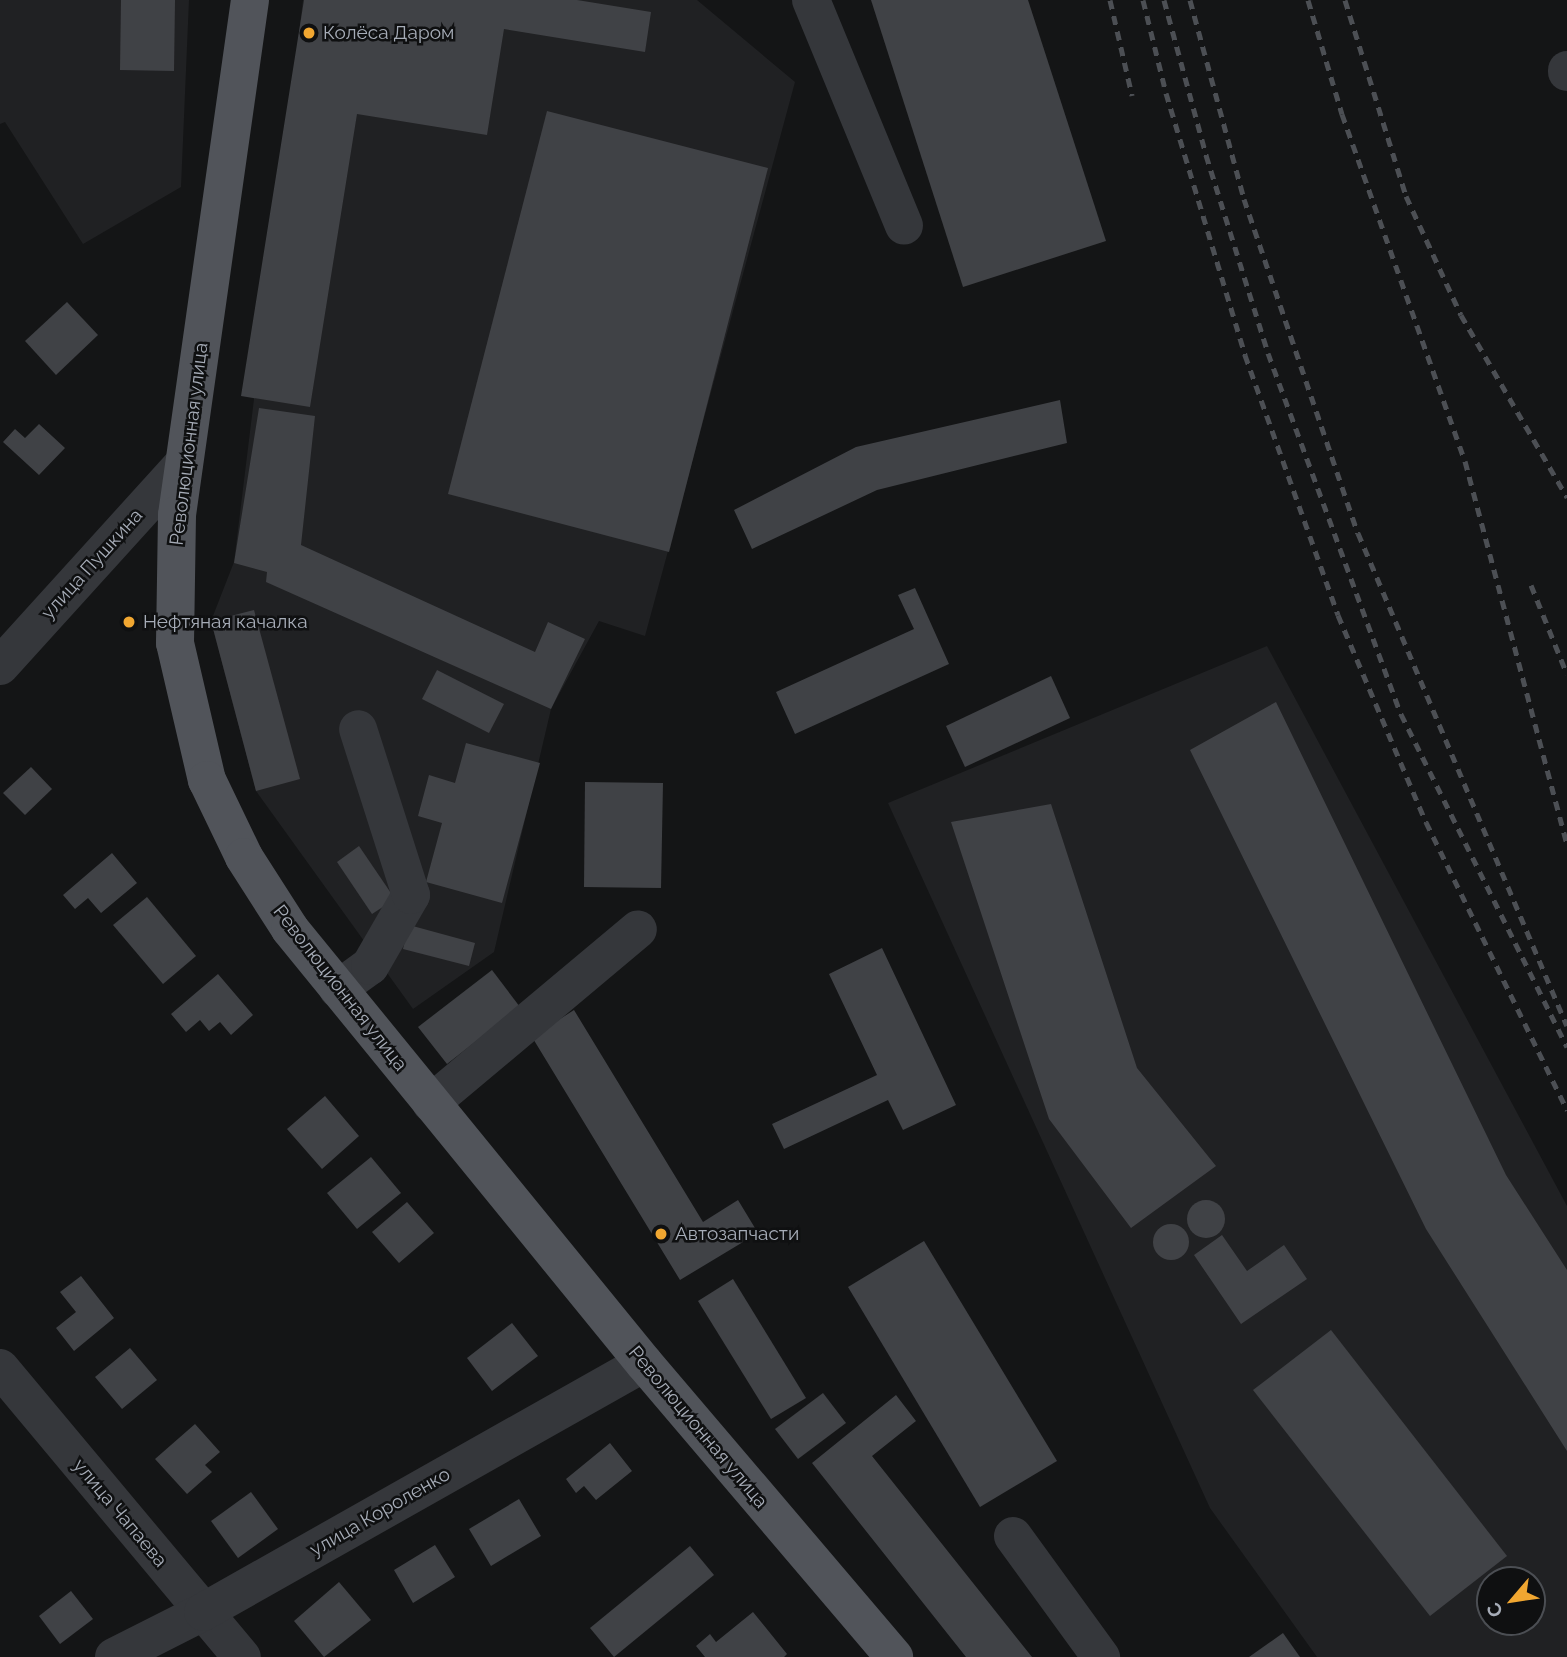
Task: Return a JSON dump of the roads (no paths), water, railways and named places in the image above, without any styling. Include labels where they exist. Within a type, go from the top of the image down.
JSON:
[{"type":"main road","name":"Революционная улица","points":[[250,0],[177,515],[175,643],[207,780],[244,857],[290,929],[644,1363],[894,1657]]},
{"type":"street","points":[[811,0],[904,226]]},
{"type":"street","name":"улица Пушкина","points":[[2,660],[184,463]]},
{"type":"street","points":[[338,989],[370,966],[411,895],[358,729]]},
{"type":"street","points":[[431,1102],[638,929]]},
{"type":"street","name":"улица Короленко","points":[[114,1657],[203,1612],[644,1363]]},
{"type":"street","name":"улица Чапаева","points":[[0,1368],[242,1657]]},
{"type":"street","points":[[1013,1536],[1101,1657]]},
{"type":"railway","points":[[1110,0],[1132,95]]},
{"type":"railway","points":[[1143,0],[1166,93],[1245,355],[1338,615],[1426,822],[1567,1110]]},
{"type":"railway","points":[[1164,0],[1206,155],[1268,353],[1401,714],[1567,1047]]},
{"type":"railway","points":[[1190,0],[1244,199],[1358,533],[1567,1026]]},
{"type":"railway","points":[[1308,0],[1342,114],[1465,461],[1567,844]]},
{"type":"railway","points":[[1345,0],[1406,196],[1461,315],[1567,497]]},
{"type":"railway","points":[[1531,585],[1567,674]]},
{"type":"place","name":"Колёса Даром","points":[[309,33]]},
{"type":"place","name":"Нефтяная качалка","points":[[129,622]]},
{"type":"place","name":"Автозапчасти","points":[[661,1234]]}]
